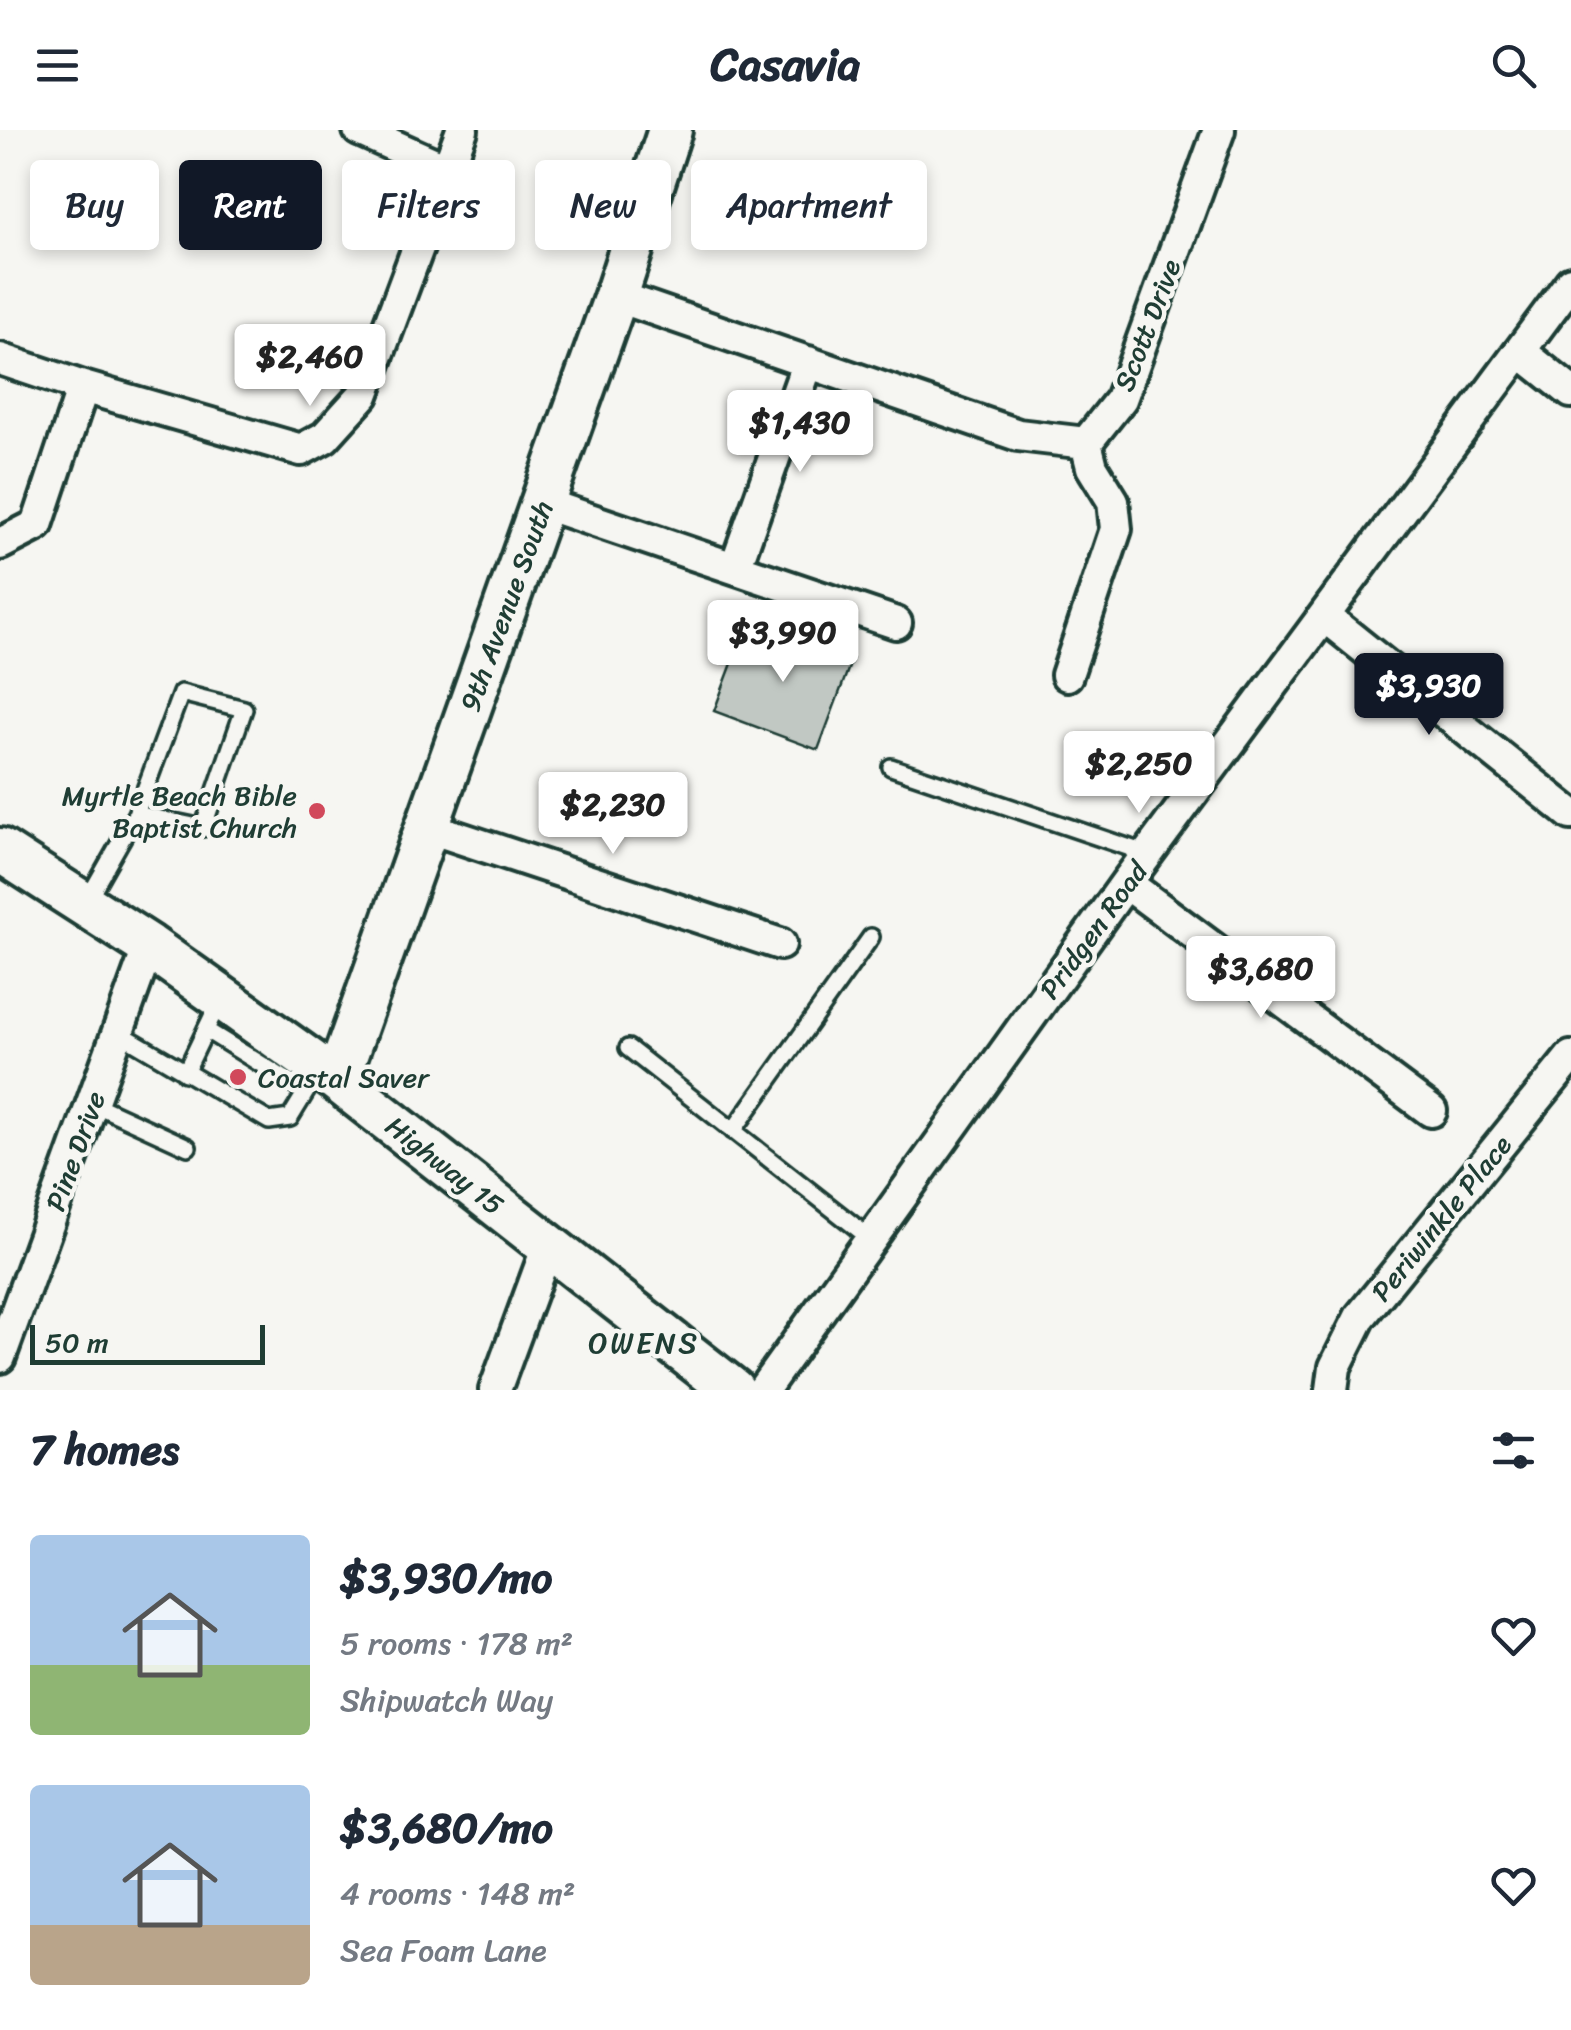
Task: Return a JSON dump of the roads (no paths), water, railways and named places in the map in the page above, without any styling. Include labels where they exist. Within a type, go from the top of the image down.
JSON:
[{"type":"street","points":[[359,130],[426,160]]},
{"type":"street","points":[[452,160],[462,130]]},
{"type":"street","name":"9th Avenue South","points":[[321,1080],[427,827],[616,296],[670,130]]},
{"type":"street","name":"Scott Drive","points":[[1086,443],[1122,399],[1218,130]]},
{"type":"street","points":[[0,360],[301,450],[325,437],[363,395],[418,250]]},
{"type":"street","name":"Pridgen Road","points":[[763,1390],[1126,883],[1571,282]]},
{"type":"street","points":[[616,296],[1018,435],[1086,443],[1092,467],[1113,501],[1116,528],[1067,675]]},
{"type":"street","points":[[1521,352],[1571,392]]},
{"type":"street","points":[[735,568],[808,362]]},
{"type":"street","points":[[0,544],[37,525],[83,387]]},
{"type":"street","points":[[542,504],[896,623]]},
{"type":"street","points":[[1324,616],[1571,814]]},
{"type":"street","points":[[427,827],[780,944]]},
{"type":"street","name":"Highway 15","points":[[0,850],[149,946],[214,1013],[321,1080],[548,1246],[733,1390]]},
{"type":"street","points":[[1126,883],[1431,1111]]},
{"type":"street","name":"Pine Drive","points":[[0,1357],[149,946]]},
{"type":"street","name":"Periwinkle Place","points":[[1332,1390],[1335,1368],[1360,1317],[1571,1058]]},
{"type":"street","points":[[495,1390],[548,1246]]},
{"type":"lane","points":[[85,904],[136,814],[181,693],[244,709],[203,828],[136,814]]},
{"type":"lane","points":[[891,767],[1148,854]]},
{"type":"lane","points":[[733,1131],[871,936]]},
{"type":"lane","points":[[186,1073],[214,1013]]},
{"type":"lane","points":[[118,1032],[269,1121],[290,1118],[321,1080]]},
{"type":"lane","points":[[628,1048],[871,1239]]},
{"type":"lane","points":[[92,1103],[188,1147]]},
{"type":"place","name":"Myrtle Beach Bible Baptist Church","points":[[317,811]]},
{"type":"place","name":"Coastal Saver","points":[[238,1077]]},
{"type":"district","name":"OWENS","points":[[644,1343]]}]
